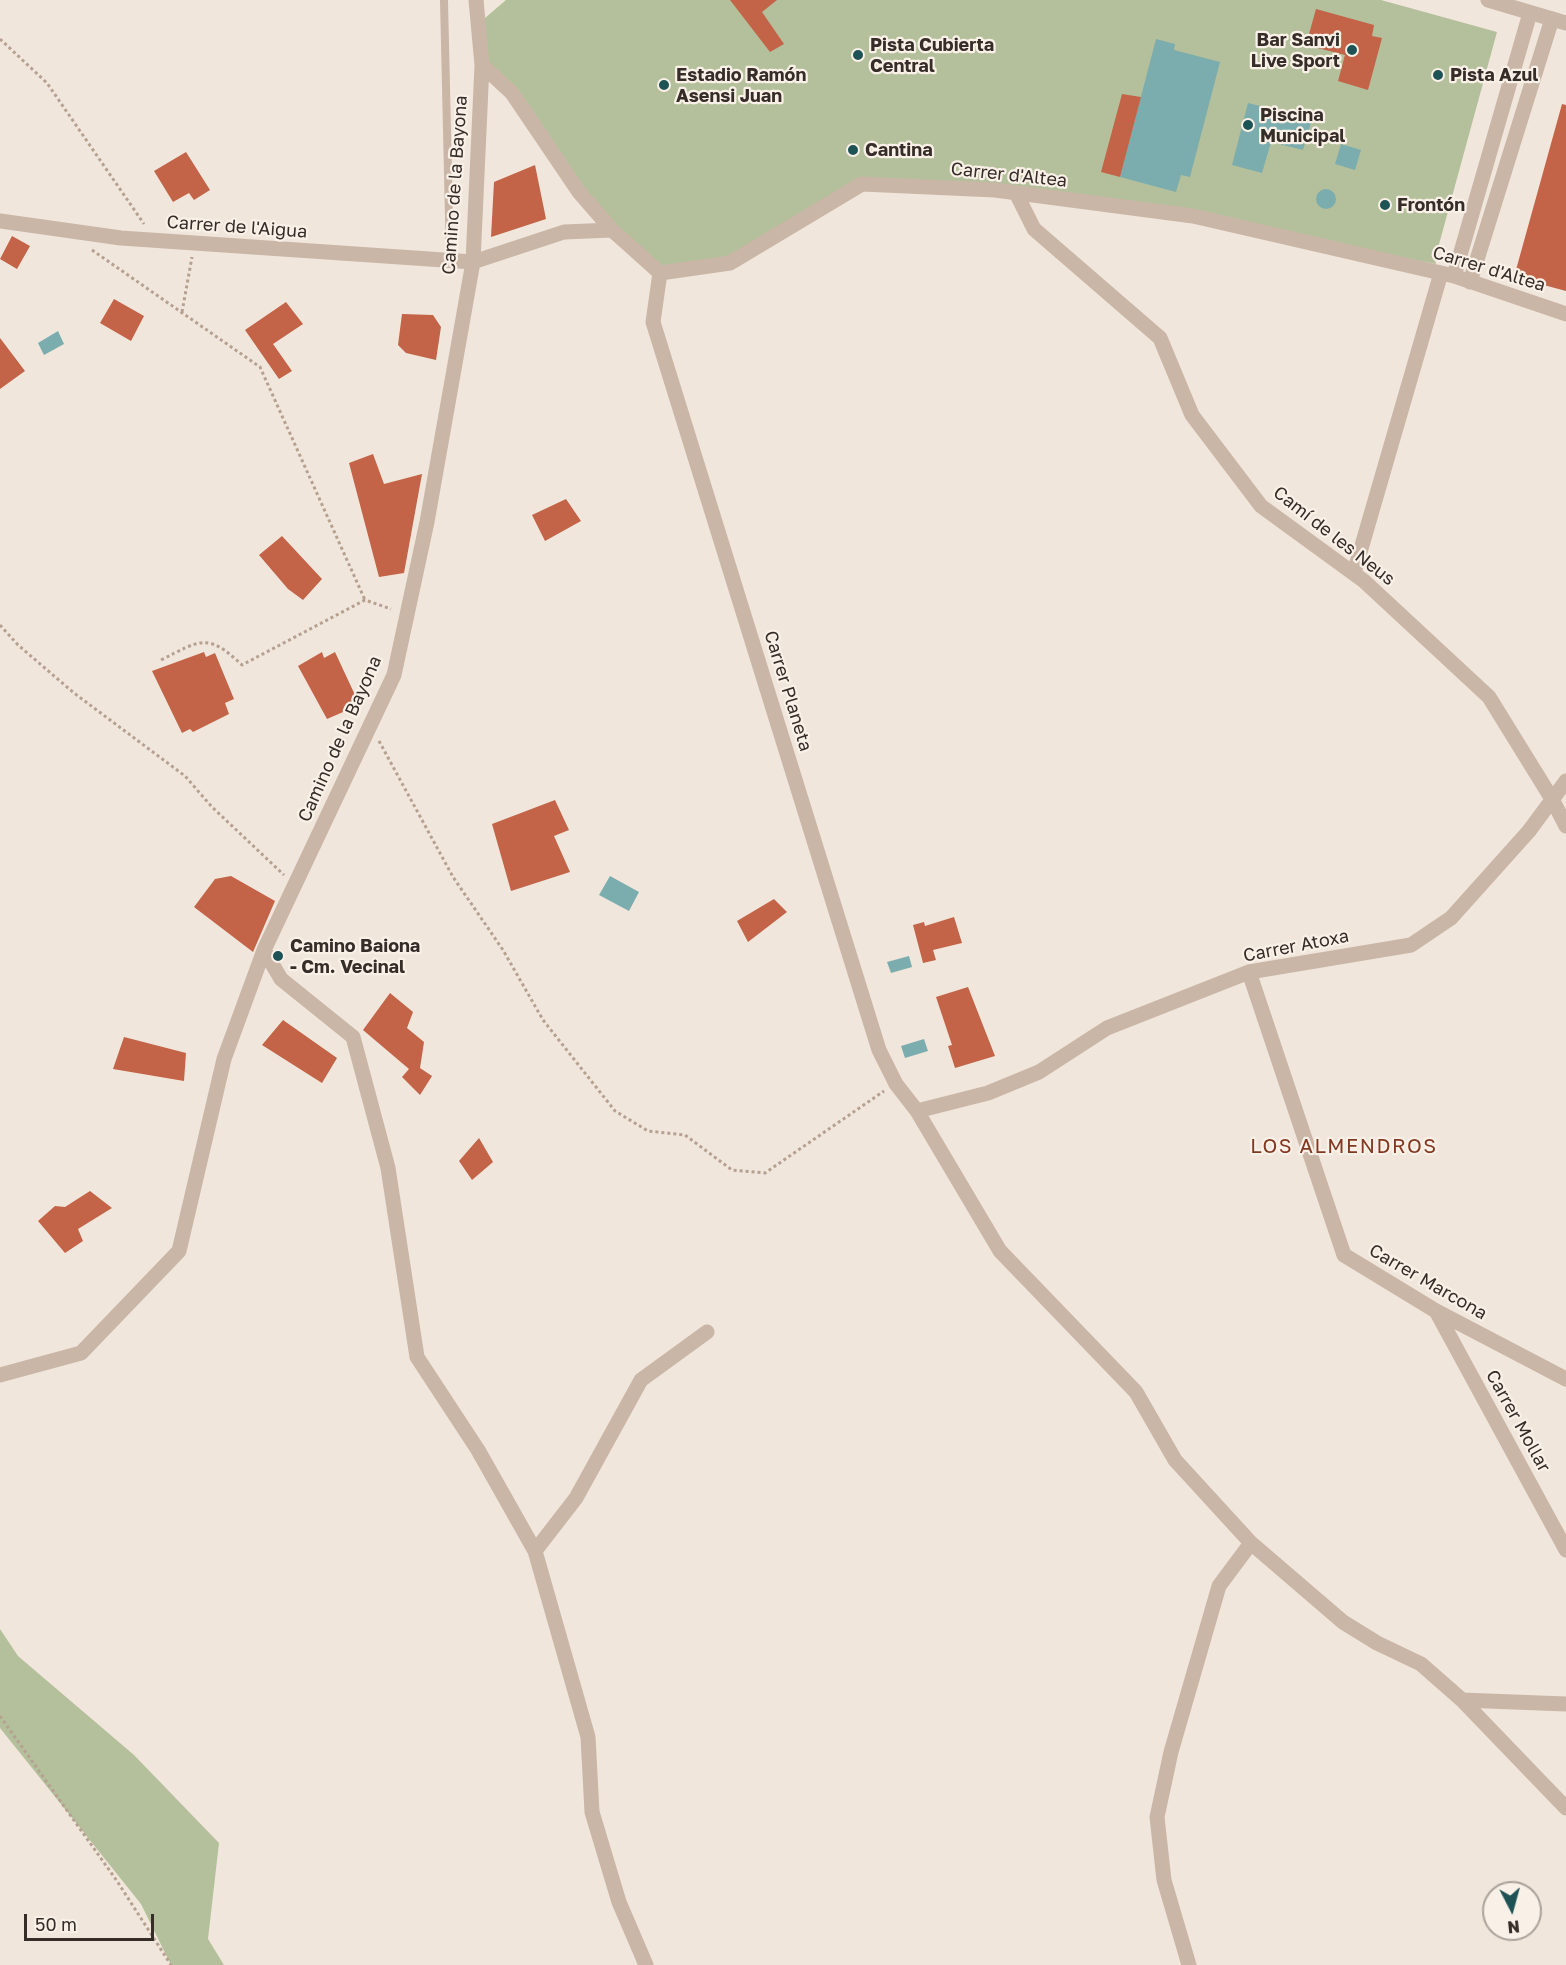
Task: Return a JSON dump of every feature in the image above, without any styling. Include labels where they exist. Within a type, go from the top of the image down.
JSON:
[{"type":"street","name":"Camino de la Bayona","points":[[0,1375],[81,1353],[179,1251],[224,1059],[264,950],[394,675],[427,522],[473,262],[482,65],[476,0]]},
{"type":"street","points":[[1470,282],[1559,21],[1488,0]]},
{"type":"street","points":[[1354,573],[1530,13]]},
{"type":"street","points":[[482,65],[512,93],[579,192],[612,230],[660,273]]},
{"type":"street","name":"Carrer d'Altea","points":[[660,273],[730,263],[861,184],[1016,193],[1193,216],[1448,274],[1566,314]]},
{"type":"street","name":"Camí de les Neus","points":[[1016,193],[1034,229],[1160,338],[1192,415],[1261,507],[1354,573],[1489,698],[1552,799],[1566,826]]},
{"type":"street","name":"Carrer de l'Aigua","points":[[0,221],[155,241],[473,262]]},
{"type":"street","points":[[473,262],[564,232],[612,230]]},
{"type":"street","name":"Carrer Planeta","points":[[660,273],[653,322],[879,1050],[896,1084],[916,1111],[1000,1251],[1136,1392],[1175,1460],[1251,1543],[1343,1622],[1377,1643],[1421,1664],[1462,1700],[1566,1808]]},
{"type":"street","name":"Carrer Atoxa","points":[[916,1111],[988,1093],[1039,1072],[1107,1028],[1249,972],[1411,945],[1451,918],[1529,831],[1566,781]]},
{"type":"street","points":[[264,950],[282,979],[353,1036],[388,1168],[417,1357],[478,1450],[535,1551],[588,1737],[592,1812],[619,1902],[646,1965]]},
{"type":"street","name":"Carrer Marcona","points":[[1249,972],[1344,1255],[1436,1311],[1566,1379]]},
{"type":"street","name":"Carrer Mollar","points":[[1436,1311],[1566,1550]]},
{"type":"street","points":[[535,1551],[576,1498],[641,1380],[707,1332]]},
{"type":"street","points":[[1189,1965],[1164,1880],[1157,1817],[1171,1752],[1219,1586],[1251,1543]]},
{"type":"street","points":[[1462,1700],[1566,1704]]},
{"type":"lane","points":[[444,0],[450,261]]},
{"type":"path","points":[[0,39],[47,83],[155,241]]},
{"type":"path","points":[[182,313],[194,243]]},
{"type":"path","points":[[90,249],[260,367],[365,600]]},
{"type":"path","points":[[161,660],[191,645],[211,641],[225,649],[242,664],[365,600],[407,614]]},
{"type":"path","points":[[0,625],[74,693],[185,776],[212,807],[295,886]]},
{"type":"path","points":[[370,724],[453,877],[503,950],[543,1020],[615,1111],[648,1131],[685,1134],[732,1170],[765,1173],[896,1084]]},
{"type":"path","points":[[0,1716],[117,1881],[171,1965]]},
{"type":"green space","points":[[506,0],[1381,0],[1497,32],[1435,259],[1436,264],[1193,216],[862,184],[730,263],[660,273],[612,230],[482,65],[478,24]]},
{"type":"green space","points":[[0,1629],[18,1656],[134,1755],[219,1843],[208,1939],[224,1965],[171,1965],[141,1904],[0,1728]]},
{"type":"water","points":[[1156,39],[1175,44],[1174,50],[1220,62],[1190,177],[1181,175],[1176,192],[1120,177]]},
{"type":"water","points":[[1248,103],[1312,119],[1303,150],[1271,142],[1262,173],[1232,165]]},
{"type":"water","points":[[1341,144],[1361,150],[1355,170],[1335,164]]},
{"type":"water","points":[[1322,189],[1330,189],[1336,195],[1336,203],[1330,209],[1322,209],[1316,203],[1316,195]]},
{"type":"water","points":[[58,331],[64,344],[44,355],[38,343]]},
{"type":"water","points":[[610,876],[639,892],[629,911],[599,895]]},
{"type":"water","points":[[909,956],[912,967],[891,973],[887,962]]},
{"type":"water","points":[[924,1039],[928,1051],[905,1058],[901,1046]]},
{"type":"building","points":[[730,0],[777,0],[762,12],[784,44],[770,52]]},
{"type":"building","name":"Bar Sanvi Live Sport","points":[[1316,9],[1374,25],[1372,36],[1382,38],[1368,90],[1338,81],[1345,55],[1306,45]]},
{"type":"building","points":[[1122,94],[1141,97],[1120,177],[1101,172]]},
{"type":"building","points":[[1562,104],[1566,105],[1566,291],[1514,277]]},
{"type":"building","points":[[186,152],[210,190],[194,200],[189,193],[173,202],[154,171]]},
{"type":"building","points":[[535,165],[546,219],[491,237],[494,182]]},
{"type":"building","points":[[12,236],[30,246],[17,269],[0,259]]},
{"type":"building","points":[[114,299],[144,316],[131,341],[100,323]]},
{"type":"building","points":[[286,302],[303,324],[273,344],[292,371],[279,379],[245,330]]},
{"type":"building","points":[[402,314],[433,315],[441,327],[436,360],[406,353],[398,345]]},
{"type":"building","points":[[0,338],[25,371],[0,389]]},
{"type":"building","points":[[373,454],[384,484],[422,474],[404,573],[379,577],[349,463]]},
{"type":"building","points":[[566,499],[581,521],[545,541],[532,515]]},
{"type":"building","points":[[282,536],[322,579],[303,600],[288,589],[259,555]]},
{"type":"building","points":[[204,652],[206,657],[215,653],[234,699],[225,703],[229,714],[193,732],[190,729],[182,733],[152,671]]},
{"type":"building","points":[[322,652],[324,658],[335,652],[355,695],[350,709],[327,719],[298,666]]},
{"type":"building","points":[[555,800],[569,830],[554,836],[570,872],[511,891],[492,824]]},
{"type":"building","points":[[231,876],[275,901],[253,952],[194,907],[215,879]]},
{"type":"building","points":[[774,899],[787,912],[748,942],[737,921]]},
{"type":"building","points":[[954,917],[962,943],[933,950],[936,960],[923,963],[913,925],[924,922],[925,926]]},
{"type":"building","points":[[968,987],[995,1056],[955,1068],[948,1046],[952,1045],[936,997]]},
{"type":"building","points":[[390,993],[413,1012],[407,1028],[424,1042],[420,1068],[432,1076],[420,1095],[402,1077],[409,1069],[363,1030]]},
{"type":"building","points":[[283,1020],[337,1058],[322,1083],[262,1045]]},
{"type":"building","points":[[124,1037],[186,1053],[184,1081],[113,1069]]},
{"type":"building","points":[[479,1138],[493,1162],[472,1180],[459,1161]]},
{"type":"building","points":[[90,1191],[112,1208],[78,1229],[83,1241],[65,1253],[38,1221],[55,1206],[65,1207]]},
{"type":"place","name":"Bar Sanvi Live Sport","points":[[1352,50]]},
{"type":"place","name":"Pista Cubierta Central","points":[[858,55]]},
{"type":"place","name":"Pista Azul","points":[[1438,75]]},
{"type":"place","name":"Estadio Ramón Asensi Juan","points":[[664,85]]},
{"type":"place","name":"Piscina Municipal","points":[[1248,125]]},
{"type":"place","name":"Cantina","points":[[853,150]]},
{"type":"place","name":"Frontón","points":[[1385,205]]},
{"type":"place","name":"Camino Baiona - Cm. Vecinal","points":[[278,956]]},
{"type":"district","name":"LOS ALMENDROS","points":[[1344,1147]]}]
